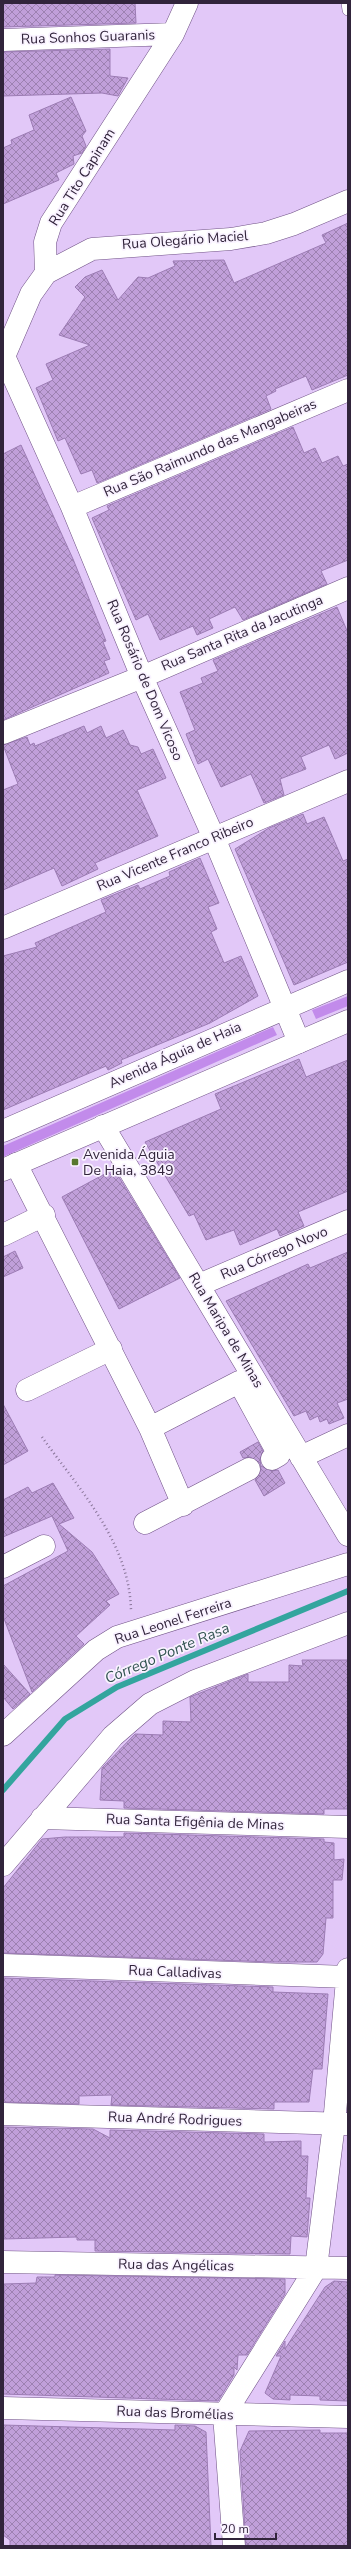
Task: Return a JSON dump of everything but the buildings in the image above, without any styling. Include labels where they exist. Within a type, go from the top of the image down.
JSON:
[{"type":"street","name":"Rua Tito Capinam","points":[[46,273],[45,242],[51,223],[173,34],[187,3]]},
{"type":"street","name":"Rua Sonhos Guaranis","points":[[3,40],[173,34]]},
{"type":"street","name":"Rua Olegário Maciel","points":[[46,273],[92,248],[231,239],[266,233],[294,224],[348,201]]},
{"type":"street","points":[[3,357],[31,294],[46,273]]},
{"type":"street","name":"Rua Rosário de Dom Vicoso","points":[[3,357],[72,507],[142,677],[214,838],[299,1042]]},
{"type":"street","name":"Rua São Raimundo das Mangabeiras","points":[[72,507],[348,390]]},
{"type":"street","name":"Rua Santa Rita da Jacutinga","points":[[3,733],[142,677],[348,588]]},
{"type":"street","name":"Rua Vicente Franco Ribeiro","points":[[3,928],[348,781]]},
{"type":"street","name":"Avenida Águia de Haia","points":[[3,1131],[284,1007],[348,981]]},
{"type":"street","points":[[183,1505],[150,1428],[44,1215],[10,1167],[348,1021]]},
{"type":"street","name":"Rua Maripa de Minas","points":[[103,1126],[348,1535]]},
{"type":"street","points":[[3,1235],[44,1215]]},
{"type":"street","name":"Rua Córrego Novo","points":[[199,1285],[348,1221]]},
{"type":"street","points":[[27,1390],[111,1349]]},
{"type":"street","points":[[150,1428],[239,1382],[279,1455],[272,1459]]},
{"type":"street","points":[[301,1457],[348,1434]]},
{"type":"street","points":[[145,1522],[183,1505],[249,1469]]},
{"type":"street","points":[[3,1567],[44,1546]]},
{"type":"street","name":"Rua Leonel Ferreira","points":[[3,1735],[96,1650],[117,1637],[348,1564]]},
{"type":"street","points":[[3,1865],[113,1736],[150,1704],[195,1681],[348,1623]]},
{"type":"street","name":"Rua Santa Efigênia de Minas","points":[[42,1818],[348,1827]]},
{"type":"street","name":"Rua Calladivas","points":[[3,1965],[348,1974]]},
{"type":"street","points":[[234,2546],[224,2415],[316,2268],[341,2124],[348,1974]]},
{"type":"street","name":"Rua André Rodrigues","points":[[3,2114],[341,2124]]},
{"type":"street","name":"Rua das Angélicas","points":[[3,2262],[348,2268]]},
{"type":"street","name":"Rua das Bromélias","points":[[3,2408],[224,2415],[348,2417]]},
{"type":"lane","points":[[347,3],[348,10]]},
{"type":"path","points":[[42,1437],[107,1528],[122,1563],[131,1594],[131,1632]]},
{"type":"shaded area","points":[[348,996],[348,1006],[316,1019],[312,1010]]},
{"type":"shaded area","points":[[273,1027],[277,1035],[3,1157],[3,1146]]},
{"type":"waterway","name":"Córrego Ponte Rasa","points":[[3,1790],[65,1719],[117,1687],[348,1591]]},
{"type":"place","name":"Avenida Águia De Haia, 3849","points":[[75,1162]]}]
